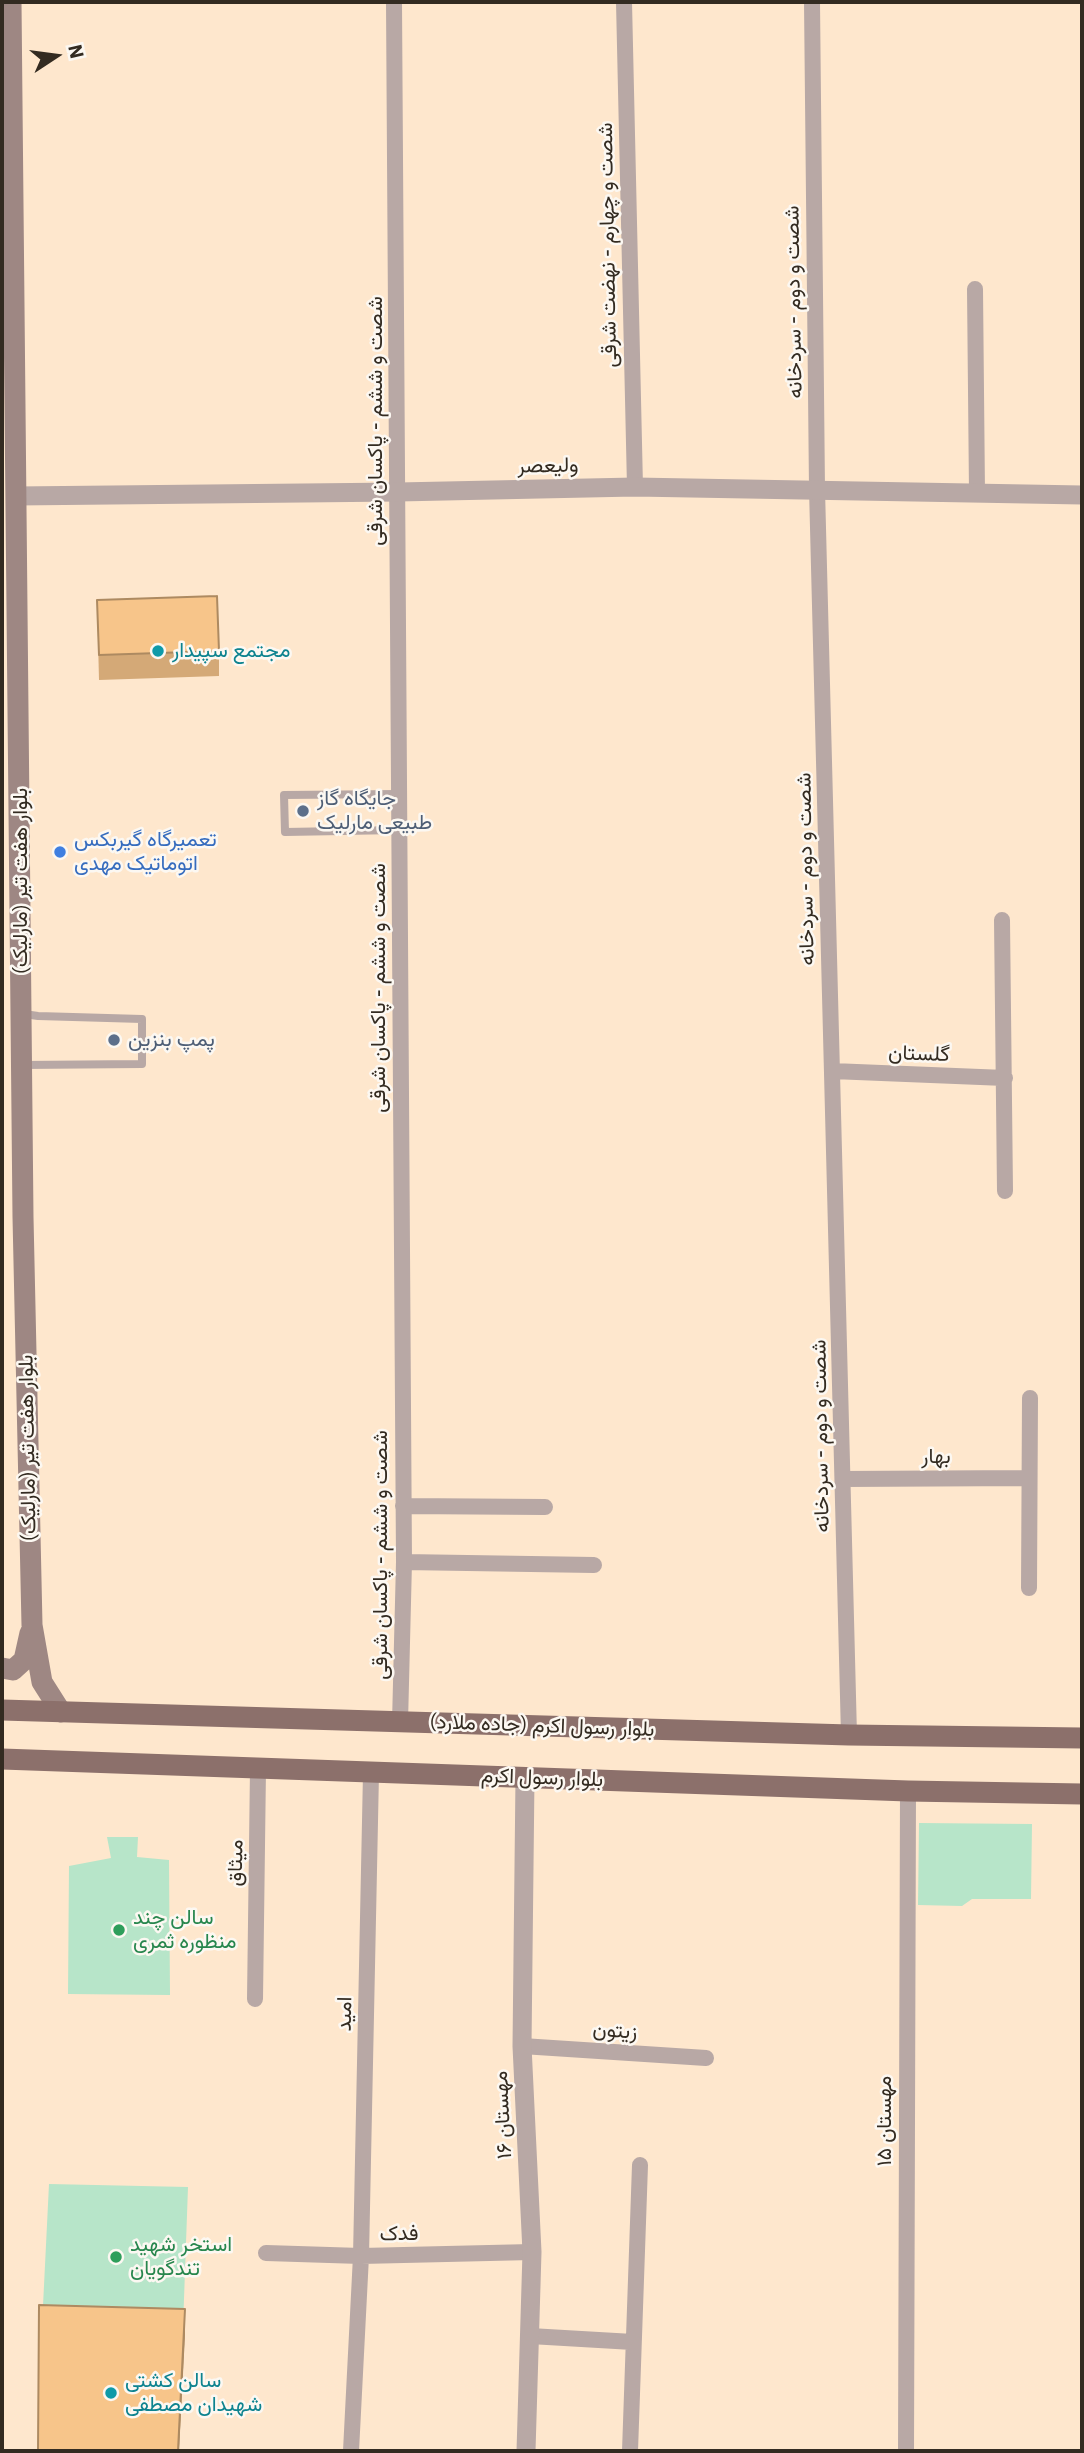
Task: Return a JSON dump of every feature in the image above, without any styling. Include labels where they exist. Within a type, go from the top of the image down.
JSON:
[{"type":"main road","name":"بلوار هفت تیر (مارلیک)","points":[[11,2],[23,1217],[32,1625],[42,1682],[61,1712]]},
{"type":"main road","points":[[2,1668],[13,1670],[24,1660],[32,1625]]},
{"type":"main road","name":"بلوار رسول اکرم (جاده ملارد)","points":[[2,1710],[849,1735],[1082,1738]]},
{"type":"main road","name":"بلوار رسول اکرم","points":[[2,1759],[908,1791],[1082,1794]]},
{"type":"street","name":"شصت و ششم - پاکسان شرقی","points":[[394,2],[404,1562],[400,1723]]},
{"type":"street","name":"شصت و چهارم - نهضت شرقی","points":[[624,2],[635,487]]},
{"type":"street","name":"شصت و دوم - سردخانه","points":[[812,2],[817,489],[849,1735]]},
{"type":"street","points":[[975,289],[978,493]]},
{"type":"street","name":"ولیعصر","points":[[16,496],[635,487],[1082,495]]},
{"type":"street","points":[[1002,920],[1005,1191]]},
{"type":"street","name":"گلستان","points":[[832,1071],[1005,1079]]},
{"type":"street","points":[[1029,1588],[1030,1398]]},
{"type":"street","name":"بهار","points":[[843,1479],[1030,1478]]},
{"type":"street","points":[[403,1506],[545,1507]]},
{"type":"street","points":[[404,1562],[594,1565]]},
{"type":"street","name":"میثاق","points":[[256,1999],[258,1769]]},
{"type":"street","name":"امید","points":[[351,2451],[361,2256],[371,1773]]},
{"type":"street","name":"مهستان ۱۶","points":[[525,1777],[522,2046],[532,2252],[526,2451]]},
{"type":"street","name":"مهستان ۱۵","points":[[906,2451],[908,1791]]},
{"type":"street","name":"زیتون","points":[[522,2046],[706,2058]]},
{"type":"street","points":[[630,2451],[640,2165]]},
{"type":"street","name":"فدک","points":[[267,2253],[361,2256],[532,2252]]},
{"type":"street","points":[[530,2336],[633,2342]]},
{"type":"lane","points":[[399,794],[284,795],[285,832],[399,830]]},
{"type":"lane","points":[[22,1013],[38,1016],[142,1018],[142,1064],[22,1065]]},
{"type":"green space","points":[[919,1823],[1032,1824],[1031,1899],[972,1899],[962,1906],[918,1905]]},
{"type":"green space","name":"سالن چند منظوره ثمری","points":[[107,1837],[138,1837],[137,1857],[169,1860],[170,1995],[68,1994],[69,1866],[111,1858]]},
{"type":"green space","name":"استخر شهید تندگویان","points":[[49,2184],[188,2187],[183,2327],[42,2326]]},
{"type":"building","points":[[217,596],[219,651],[99,655],[97,600]]},
{"type":"building","name":"سالن کشتی شهیدان مصطفی","points":[[39,2305],[185,2309],[178,2451],[38,2451]]},
{"type":"place","name":"مجتمع سپیدار","points":[[158,651]]},
{"type":"place","name":"جایگاه گاز طبیعی مارلیک","points":[[303,811]]},
{"type":"place","name":"تعمیرگاه گیربکس اتوماتیک مهدی","points":[[60,852]]},
{"type":"place","name":"پمپ بنزین","points":[[114,1040]]},
{"type":"place","name":"سالن چند منظوره ثمری","points":[[119,1930]]},
{"type":"place","name":"استخر شهید تندگویان","points":[[116,2257]]},
{"type":"place","name":"سالن کشتی شهیدان مصطفی","points":[[111,2393]]}]
